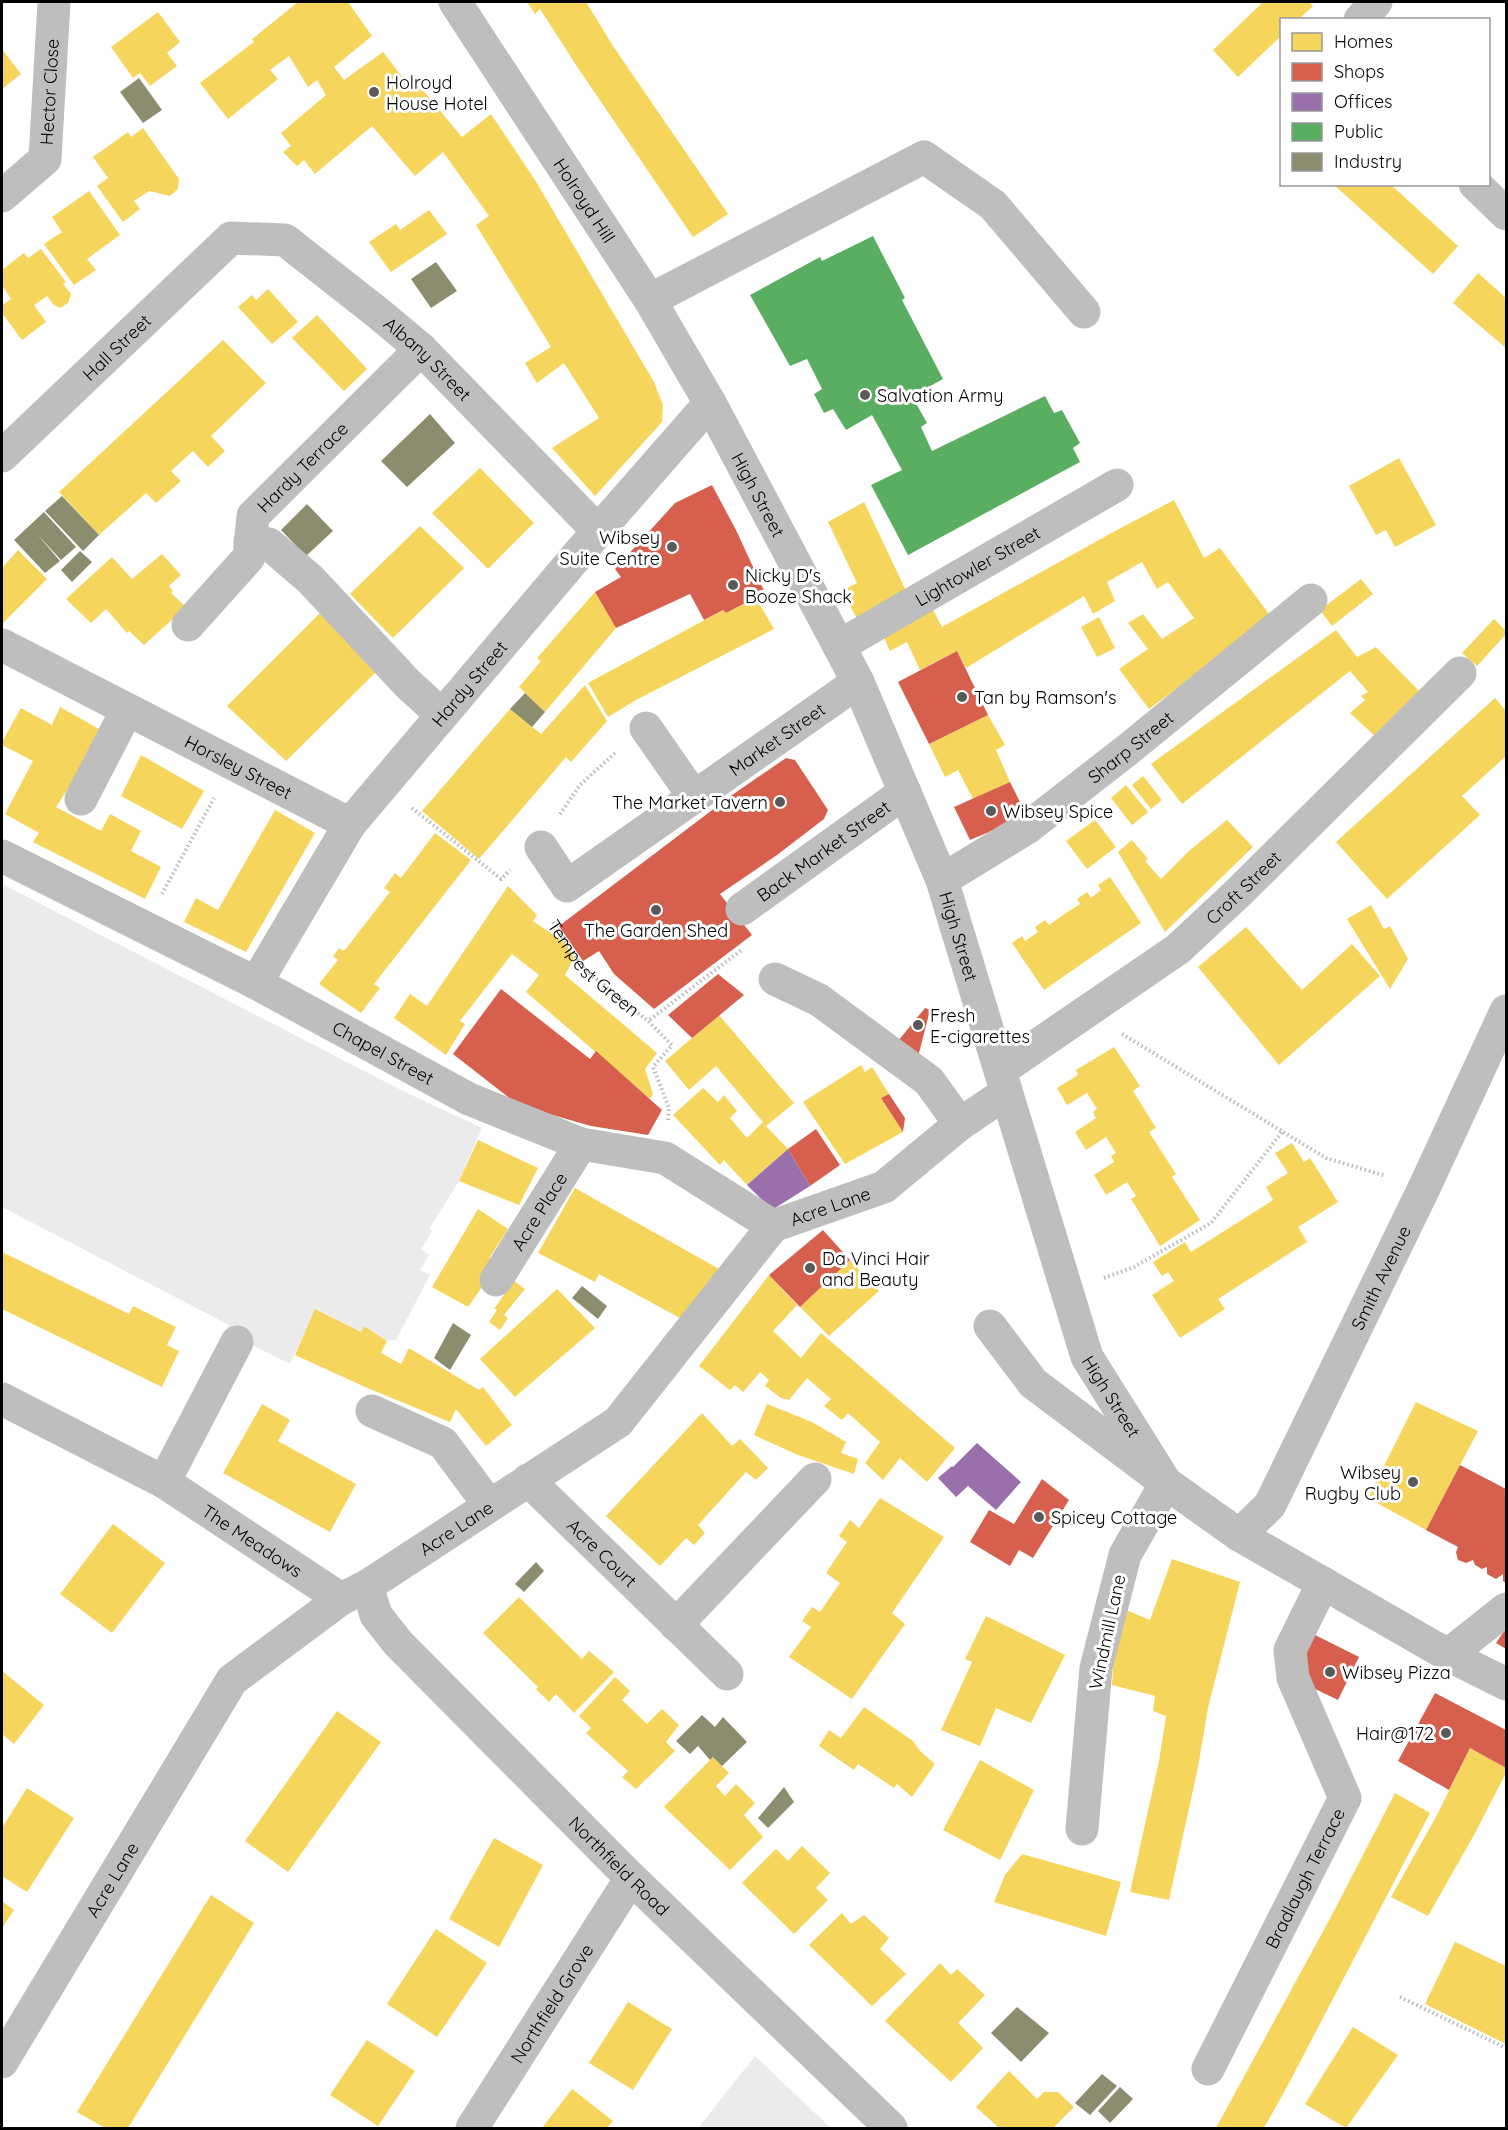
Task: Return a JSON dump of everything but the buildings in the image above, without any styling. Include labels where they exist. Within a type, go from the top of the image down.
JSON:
[{"type":"street","name":"Hector Close","points":[[2,196],[45,159],[54,2]]},
{"type":"street","name":"Holroyd Hill","points":[[455,2],[650,300],[710,403]]},
{"type":"street","points":[[1362,18],[1376,2]]},
{"type":"street","points":[[650,300],[924,157],[993,205],[1084,312]]},
{"type":"street","points":[[1477,186],[1506,214]]},
{"type":"street","name":"Albany Street","points":[[231,238],[285,240],[378,313],[421,349],[598,531]]},
{"type":"street","name":"Hall Street","points":[[2,456],[231,238]]},
{"type":"street","name":"Hardy Terrace","points":[[188,625],[249,557],[253,516],[421,349]]},
{"type":"street","name":"Hardy Street","points":[[256,983],[350,824],[598,531],[710,403]]},
{"type":"street","name":"High Street","points":[[710,403],[858,682],[905,792],[942,880],[1087,1357],[1166,1483]]},
{"type":"street","name":"Lightowler Street","points":[[839,646],[1117,485]]},
{"type":"street","points":[[250,542],[269,544],[310,579],[408,684],[442,715]]},
{"type":"street","name":"Sharp Street","points":[[942,880],[1027,828],[1126,752],[1311,600]]},
{"type":"street","name":"Horsley Street","points":[[2,645],[350,824]]},
{"type":"street","name":"Croft Street","points":[[1004,1081],[1086,1012],[1178,949],[1239,892],[1460,673]]},
{"type":"street","name":"Market Street","points":[[541,847],[567,886],[858,682]]},
{"type":"street","points":[[81,798],[127,710]]},
{"type":"street","points":[[646,728],[694,797]]},
{"type":"street","name":"Back Market Street","points":[[742,909],[905,792]]},
{"type":"street","name":"Chapel Street","points":[[2,856],[256,983],[469,1099],[581,1144],[665,1158],[773,1226]]},
{"type":"street","points":[[776,979],[819,1000],[929,1081],[960,1124]]},
{"type":"street","name":"Smith Avenue","points":[[1239,1535],[1270,1505],[1425,1186],[1506,1011]]},
{"type":"street","name":"Acre Lane","points":[[2,2061],[232,1680],[354,1592],[618,1422],[773,1226],[884,1186],[960,1124],[1004,1081]]},
{"type":"street","name":"Acre Place","points":[[496,1280],[581,1144]]},
{"type":"street","name":"High Street","points":[[990,1326],[1034,1383],[1239,1535],[1448,1655],[1506,1684]]},
{"type":"street","points":[[164,1482],[237,1342]]},
{"type":"street","name":"The Meadows","points":[[2,1399],[164,1482],[354,1592]]},
{"type":"street","points":[[372,1411],[443,1443],[489,1505]]},
{"type":"street","points":[[676,1625],[815,1479]]},
{"type":"street","name":"Acre Court","points":[[528,1480],[727,1674]]},
{"type":"street","name":"Windmill Lane","points":[[1082,1829],[1096,1668],[1125,1555],[1166,1483]]},
{"type":"street","name":"Bradlaugh Terrace","points":[[1208,2069],[1345,1798],[1293,1678],[1290,1650],[1323,1583]]},
{"type":"street","name":"Northfield Road","points":[[354,1592],[376,1615],[398,1644],[631,1878],[891,2128]]},
{"type":"street","points":[[1448,1655],[1506,1610]]},
{"type":"street","name":"Northfield Grove","points":[[472,2128],[631,1878]]},
{"type":"path","points":[[541,847],[580,785],[646,728]]},
{"type":"path","points":[[145,927],[232,763]]},
{"type":"path","points":[[384,785],[501,879],[510,869],[518,878]]},
{"type":"path","points":[[648,1021],[761,936],[742,909]]},
{"type":"path","name":"Tempest Green","points":[[548,915],[584,969],[648,1021],[672,1045],[653,1067],[669,1108],[665,1158]]},
{"type":"path","points":[[1086,1012],[1326,1158],[1425,1186]]},
{"type":"path","points":[[1067,1293],[1134,1267],[1211,1223],[1282,1132]]},
{"type":"path","points":[[1400,1997],[1506,2048]]},
{"type":"shaded area","points":[[2,884],[405,1092],[482,1128],[459,1181],[429,1229],[432,1231],[421,1249],[429,1255],[420,1270],[430,1275],[396,1340],[387,1341],[364,1326],[361,1332],[316,1309],[290,1364],[226,1332],[229,1325],[2,1207]]},
{"type":"shaded area","points":[[755,2056],[831,2128],[698,2128]]},
{"type":"place","name":"Holroyd House Hotel","points":[[374,92]]},
{"type":"place","name":"Salvation Army","points":[[865,395]]},
{"type":"place","name":"Wibsey Suite Centre","points":[[672,547]]},
{"type":"place","name":"Nicky D's Booze Shack","points":[[733,585]]},
{"type":"place","name":"Tan by Ramson's","points":[[962,697]]},
{"type":"place","name":"The Market Tavern","points":[[780,802]]},
{"type":"place","name":"Wibsey Spice","points":[[991,811]]},
{"type":"place","name":"The Garden Shed","points":[[656,910]]},
{"type":"place","name":"Fresh E-cigarettes","points":[[918,1025]]},
{"type":"place","name":"Da Vinci Hair and Beauty","points":[[810,1268]]},
{"type":"place","name":"Wibsey Rugby Club","points":[[1413,1482]]},
{"type":"place","name":"Spicey Cottage","points":[[1039,1517]]},
{"type":"place","name":"Wibsey Pizza","points":[[1330,1672]]},
{"type":"place","name":"Hair@172","points":[[1446,1733]]}]
